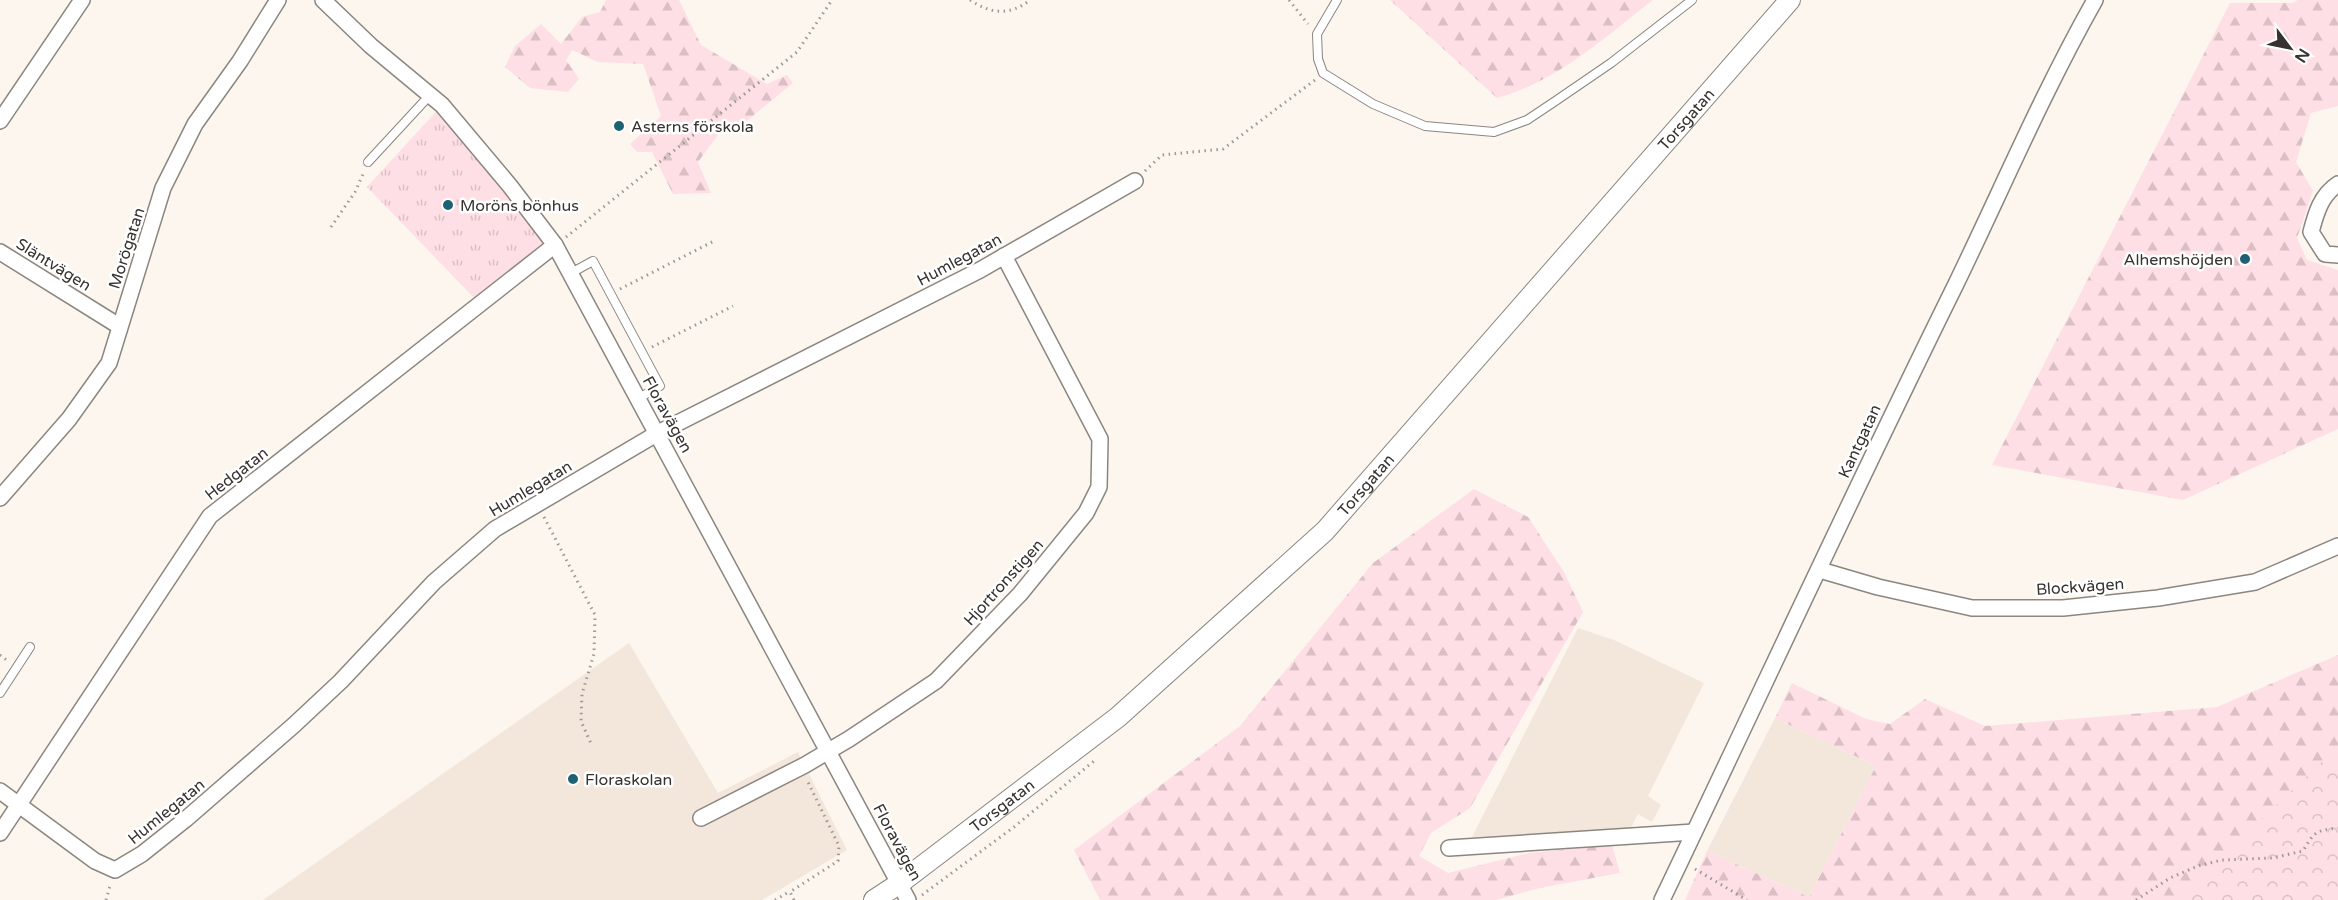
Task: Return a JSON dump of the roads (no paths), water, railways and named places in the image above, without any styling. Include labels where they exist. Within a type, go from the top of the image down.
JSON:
[{"type":"main road","name":"Torsgatan","points":[[874,900],[904,892],[1118,717],[1324,531],[1790,0]]},
{"type":"street","points":[[0,121],[82,0]]},
{"type":"street","name":"Morögatan","points":[[0,498],[69,419],[109,363],[163,188],[195,124],[240,61],[278,0]]},
{"type":"street","name":"Floravägen","points":[[322,0],[371,46],[430,95],[488,159],[555,245],[904,892]]},
{"type":"street","name":"Kantgatan","points":[[1662,900],[1820,570],[1886,423],[1956,282],[2059,64],[2095,0]]},
{"type":"street","name":"Humlegatan","points":[[20,806],[94,861],[115,870],[142,854],[186,819],[294,726],[341,681],[434,582],[495,529],[658,433],[1004,256],[1135,181]]},
{"type":"street","points":[[2338,184],[2330,189],[2318,207],[2311,232],[2325,254],[2338,255]]},
{"type":"street","name":"Hedgatan","points":[[0,833],[210,516],[555,245]]},
{"type":"street","name":"Släntvägen","points":[[0,252],[119,326]]},
{"type":"street","name":"Hjortronstigen","points":[[701,818],[805,765],[936,681],[1020,594],[1086,513],[1099,487],[1100,439],[1004,256]]},
{"type":"street","name":"Blockvägen","points":[[1820,570],[1878,587],[1972,608],[2062,608],[2158,598],[2255,582],[2338,546]]},
{"type":"street","points":[[0,791],[20,806]]},
{"type":"street","points":[[1449,848],[1695,832]]},
{"type":"lane","points":[[1337,0],[1317,34],[1318,59],[1323,73],[1373,104],[1425,126],[1494,132],[1527,120],[1554,102],[1611,63],[1692,0]]},
{"type":"lane","points":[[368,162],[430,95]]},
{"type":"lane","points":[[571,273],[593,261],[611,294],[660,387],[639,398]]},
{"type":"lane","points":[[0,693],[30,647]]},
{"type":"place","name":"Asterns förskola","points":[[619,126]]},
{"type":"place","name":"Moröns bönhus","points":[[448,205]]},
{"type":"place","name":"Alhemshöjden","points":[[2245,259]]},
{"type":"place","name":"Floraskolan","points":[[573,779]]}]
